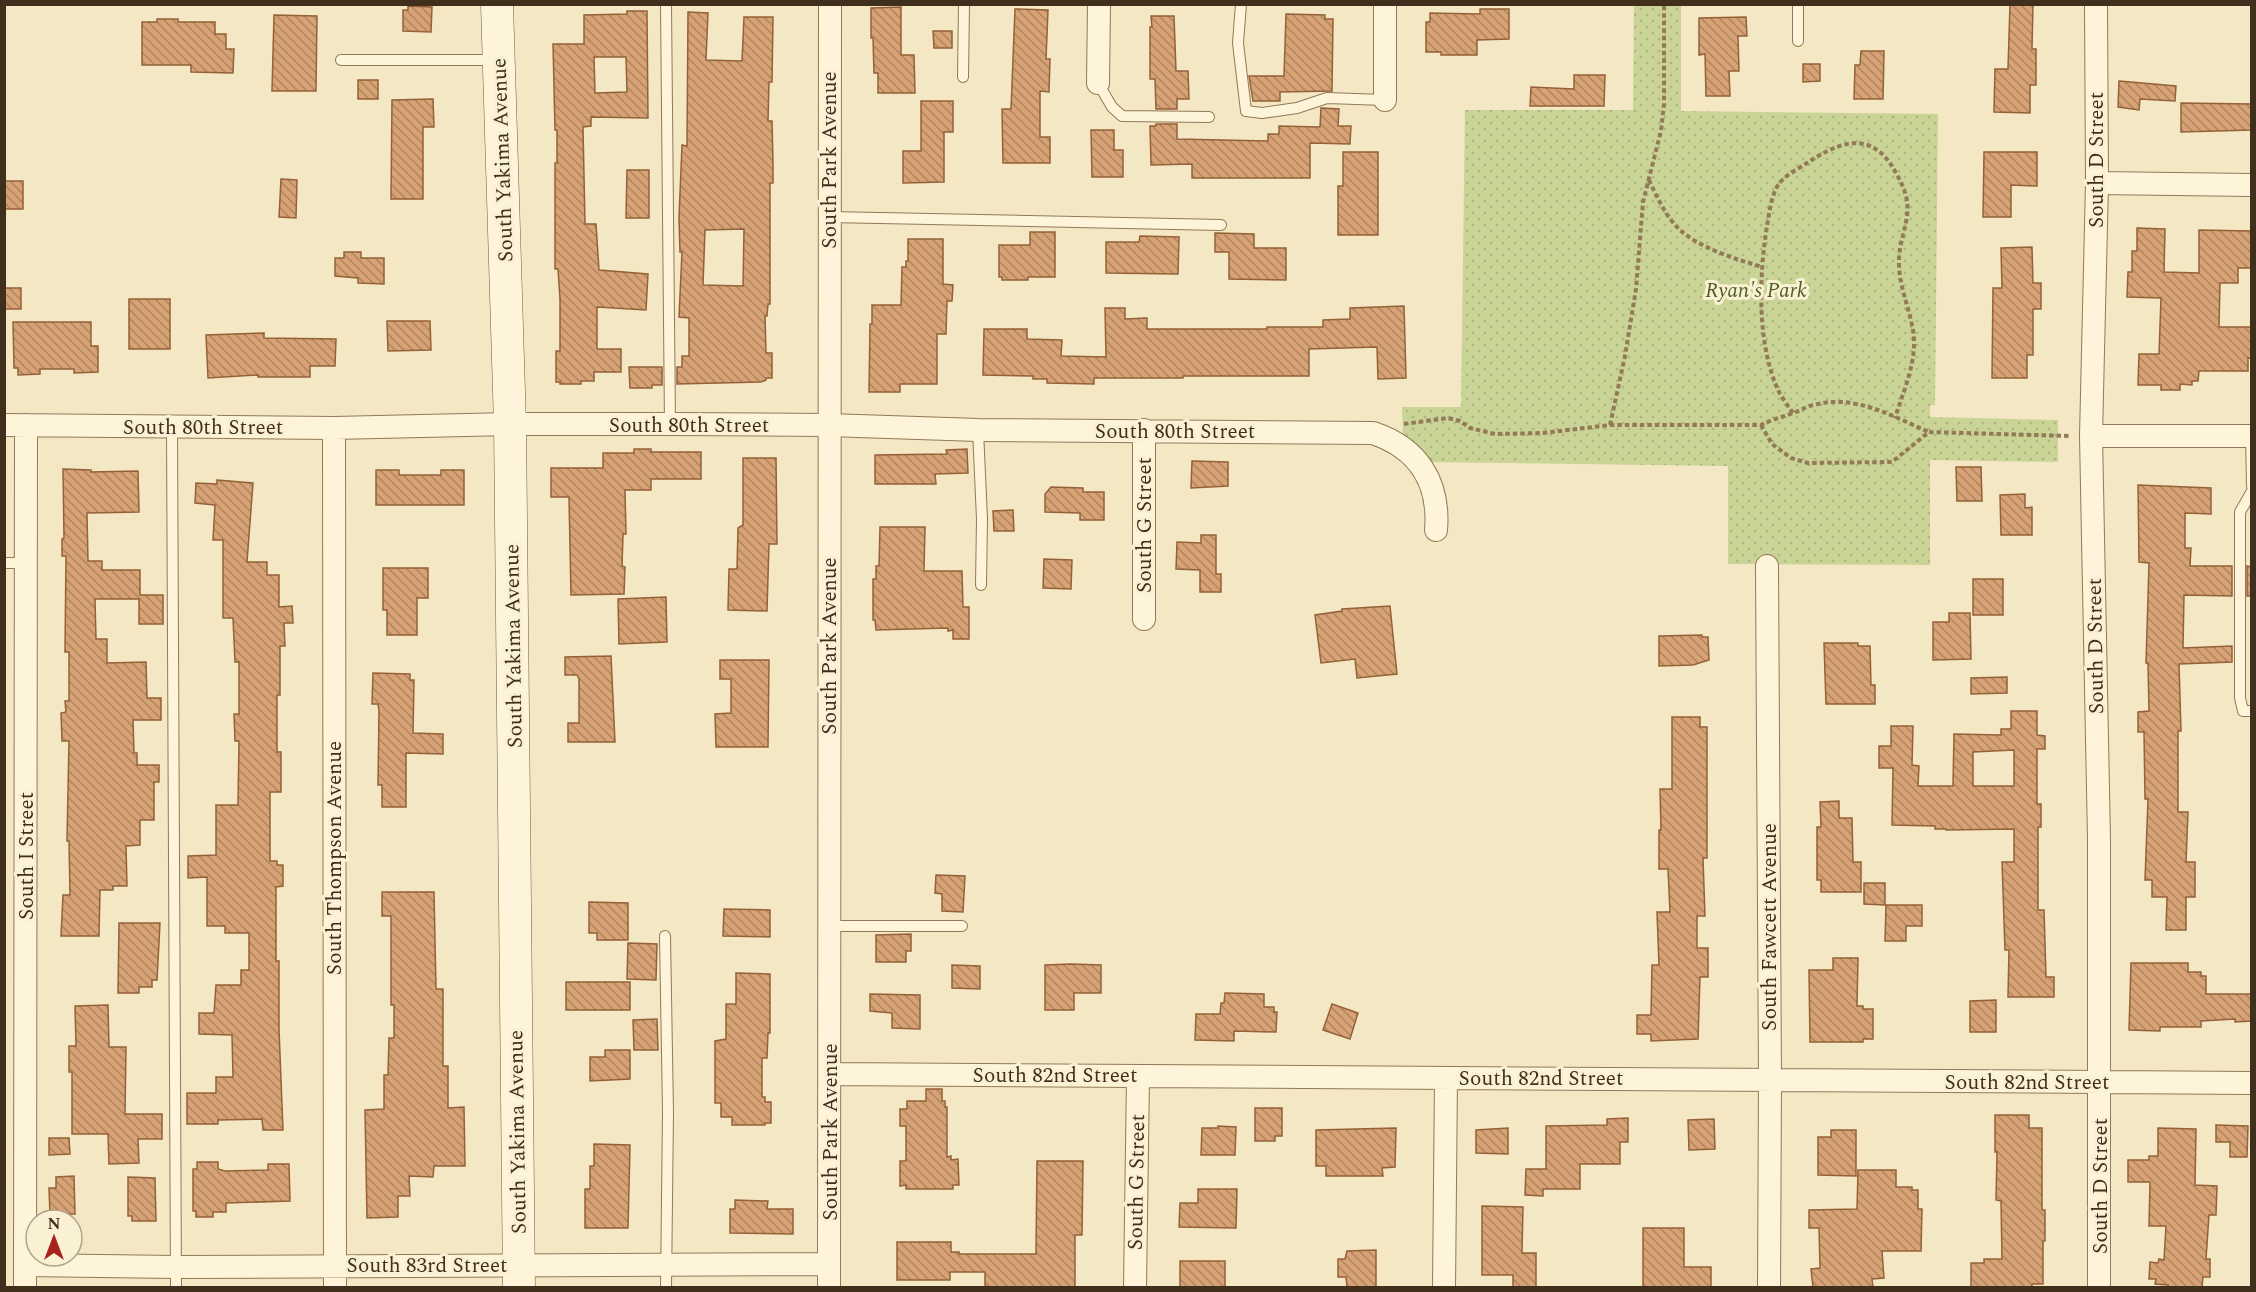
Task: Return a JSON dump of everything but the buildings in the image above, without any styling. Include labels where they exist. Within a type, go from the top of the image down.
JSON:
[{"type":"main road","name":"South Yakima Avenue","points":[[497,4],[510,424],[518,1276]]},
{"type":"street","name":"South Park Avenue","points":[[829,1287],[830,4]]},
{"type":"street","points":[[1098,83],[1099,4]]},
{"type":"street","points":[[1385,4],[1385,100]]},
{"type":"street","name":"South D Street","points":[[2096,4],[2097,183],[2091,436],[2099,840],[2099,1287]]},
{"type":"street","points":[[2097,183],[2252,185]]},
{"type":"street","name":"South 80th Street","points":[[15,425],[334,428],[510,424],[670,424],[828,425],[978,430],[1373,433]]},
{"type":"street","name":"South I Street","points":[[15,425],[25,1276]]},
{"type":"street","name":"South Thompson Avenue","points":[[334,428],[335,1276]]},
{"type":"street","name":"South G Street","points":[[1144,430],[1144,619]]},
{"type":"street","points":[[1373,433],[1393,440],[1407,450],[1421,466],[1435,495],[1436,530]]},
{"type":"street","points":[[2091,436],[2251,436]]},
{"type":"street","name":"South Fawcett Avenue","points":[[1767,566],[1769,1287]]},
{"type":"street","name":"South 82nd Street","points":[[830,1074],[2252,1083]]},
{"type":"street","name":"South G Street","points":[[1135,1287],[1138,1076]]},
{"type":"street","points":[[1444,1287],[1446,1078]]},
{"type":"street","name":"South 83rd Street","points":[[25,1276],[518,1276],[665,1264],[829,1264]]},
{"type":"lane","points":[[666,4],[670,424]]},
{"type":"lane","points":[[963,77],[964,4]]},
{"type":"lane","points":[[1241,4],[1238,43],[1246,111],[1262,113],[1297,108],[1327,98],[1385,100]]},
{"type":"lane","points":[[1798,4],[1798,41]]},
{"type":"lane","points":[[340,60],[499,60]]},
{"type":"lane","points":[[1098,83],[1112,107],[1122,116],[1209,117]]},
{"type":"lane","points":[[829,217],[1221,225]]},
{"type":"lane","points":[[172,428],[176,1277]]},
{"type":"lane","points":[[978,430],[982,519],[981,585]]},
{"type":"lane","points":[[2251,436],[2252,486]]},
{"type":"lane","points":[[2252,491],[2240,512],[2239,549],[2240,698],[2243,711],[2252,711]]},
{"type":"lane","points":[[830,926],[962,926]]},
{"type":"lane","points":[[665,936],[668,1112],[666,1287]]},
{"type":"path","points":[[1610,425],[1625,356],[1635,289],[1643,202],[1662,122],[1664,4]]},
{"type":"path","points":[[1793,413],[1778,391],[1763,326],[1764,246],[1773,198],[1778,184],[1812,160],[1834,147],[1848,143],[1865,143],[1881,151],[1896,172],[1906,196],[1907,216],[1899,252],[1899,272],[1913,330],[1914,347],[1912,366],[1895,418]]},
{"type":"path","points":[[1649,179],[1663,207],[1679,229],[1720,253],[1763,267]]},
{"type":"path","points":[[1373,433],[1401,424],[1448,418],[1460,421],[1470,428],[1495,434],[1544,433],[1610,425],[1761,425],[1775,417],[1816,404],[1839,401],[1860,404],[1929,432],[2091,436]]},
{"type":"path","points":[[1761,425],[1772,444],[1791,458],[1808,463],[1892,462],[1929,432]]},
{"type":"green space","name":"Ryan's Park","points":[[1634,5],[1681,5],[1681,111],[1938,114],[1935,405],[1930,405],[1930,417],[2058,420],[2058,462],[1930,460],[1930,565],[1728,564],[1728,466],[1424,462],[1403,438],[1402,407],[1461,407],[1465,110],[1633,110]]}]
